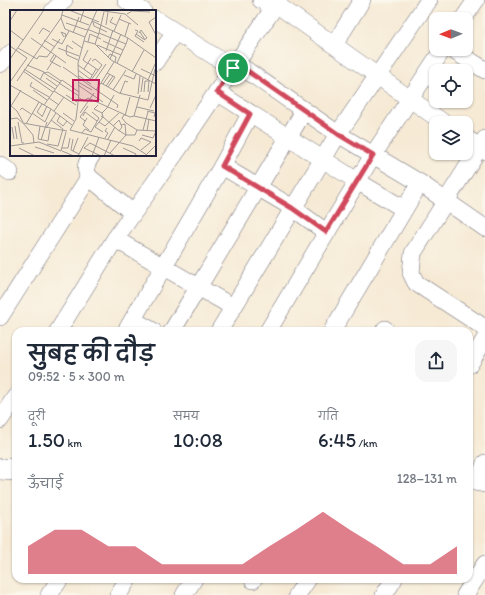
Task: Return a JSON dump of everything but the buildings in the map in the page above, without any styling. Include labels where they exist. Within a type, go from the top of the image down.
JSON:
[{"type":"main road","points":[[0,469],[12,470]]},
{"type":"street","points":[[54,10],[64,0]]},
{"type":"street","points":[[127,0],[142,10]]},
{"type":"street","points":[[334,45],[362,0]]},
{"type":"street","points":[[221,327],[338,134],[429,0]]},
{"type":"street","points":[[468,12],[476,0]]},
{"type":"street","points":[[60,327],[115,239],[235,66],[272,3],[434,116]]},
{"type":"street","points":[[156,20],[235,66],[338,134],[483,221]]},
{"type":"street","points":[[156,60],[175,32]]},
{"type":"street","points":[[0,64],[10,54]]},
{"type":"street","points":[[271,327],[373,155],[438,56]]},
{"type":"street","points":[[462,56],[485,70]]},
{"type":"street","points":[[217,92],[357,182],[404,209]]},
{"type":"street","points":[[174,327],[304,111]]},
{"type":"street","points":[[129,325],[222,166],[250,114]]},
{"type":"street","points":[[479,144],[413,253],[411,273],[416,282],[485,328]]},
{"type":"street","points":[[91,156],[86,165],[86,171],[89,177],[133,213]]},
{"type":"street","points":[[222,166],[292,208],[326,232]]},
{"type":"street","points":[[0,317],[89,177]]},
{"type":"street","points":[[334,327],[420,183]]},
{"type":"street","points":[[115,239],[233,307]]},
{"type":"street","points":[[473,358],[485,339]]},
{"type":"street","points":[[0,420],[12,402]]},
{"type":"street","points":[[473,583],[485,564]]},
{"type":"street","points":[[49,595],[57,583]]},
{"type":"street","points":[[118,595],[126,583]]},
{"type":"street","points":[[184,595],[192,583]]},
{"type":"street","points":[[297,595],[305,583]]},
{"type":"street","points":[[384,595],[392,583]]},
{"type":"street","points":[[465,595],[473,583]]},
{"type":"route","points":[[236,63],[338,134],[373,155],[326,232],[292,208],[222,166],[250,114],[217,92],[233,68],[236,63]]}]
